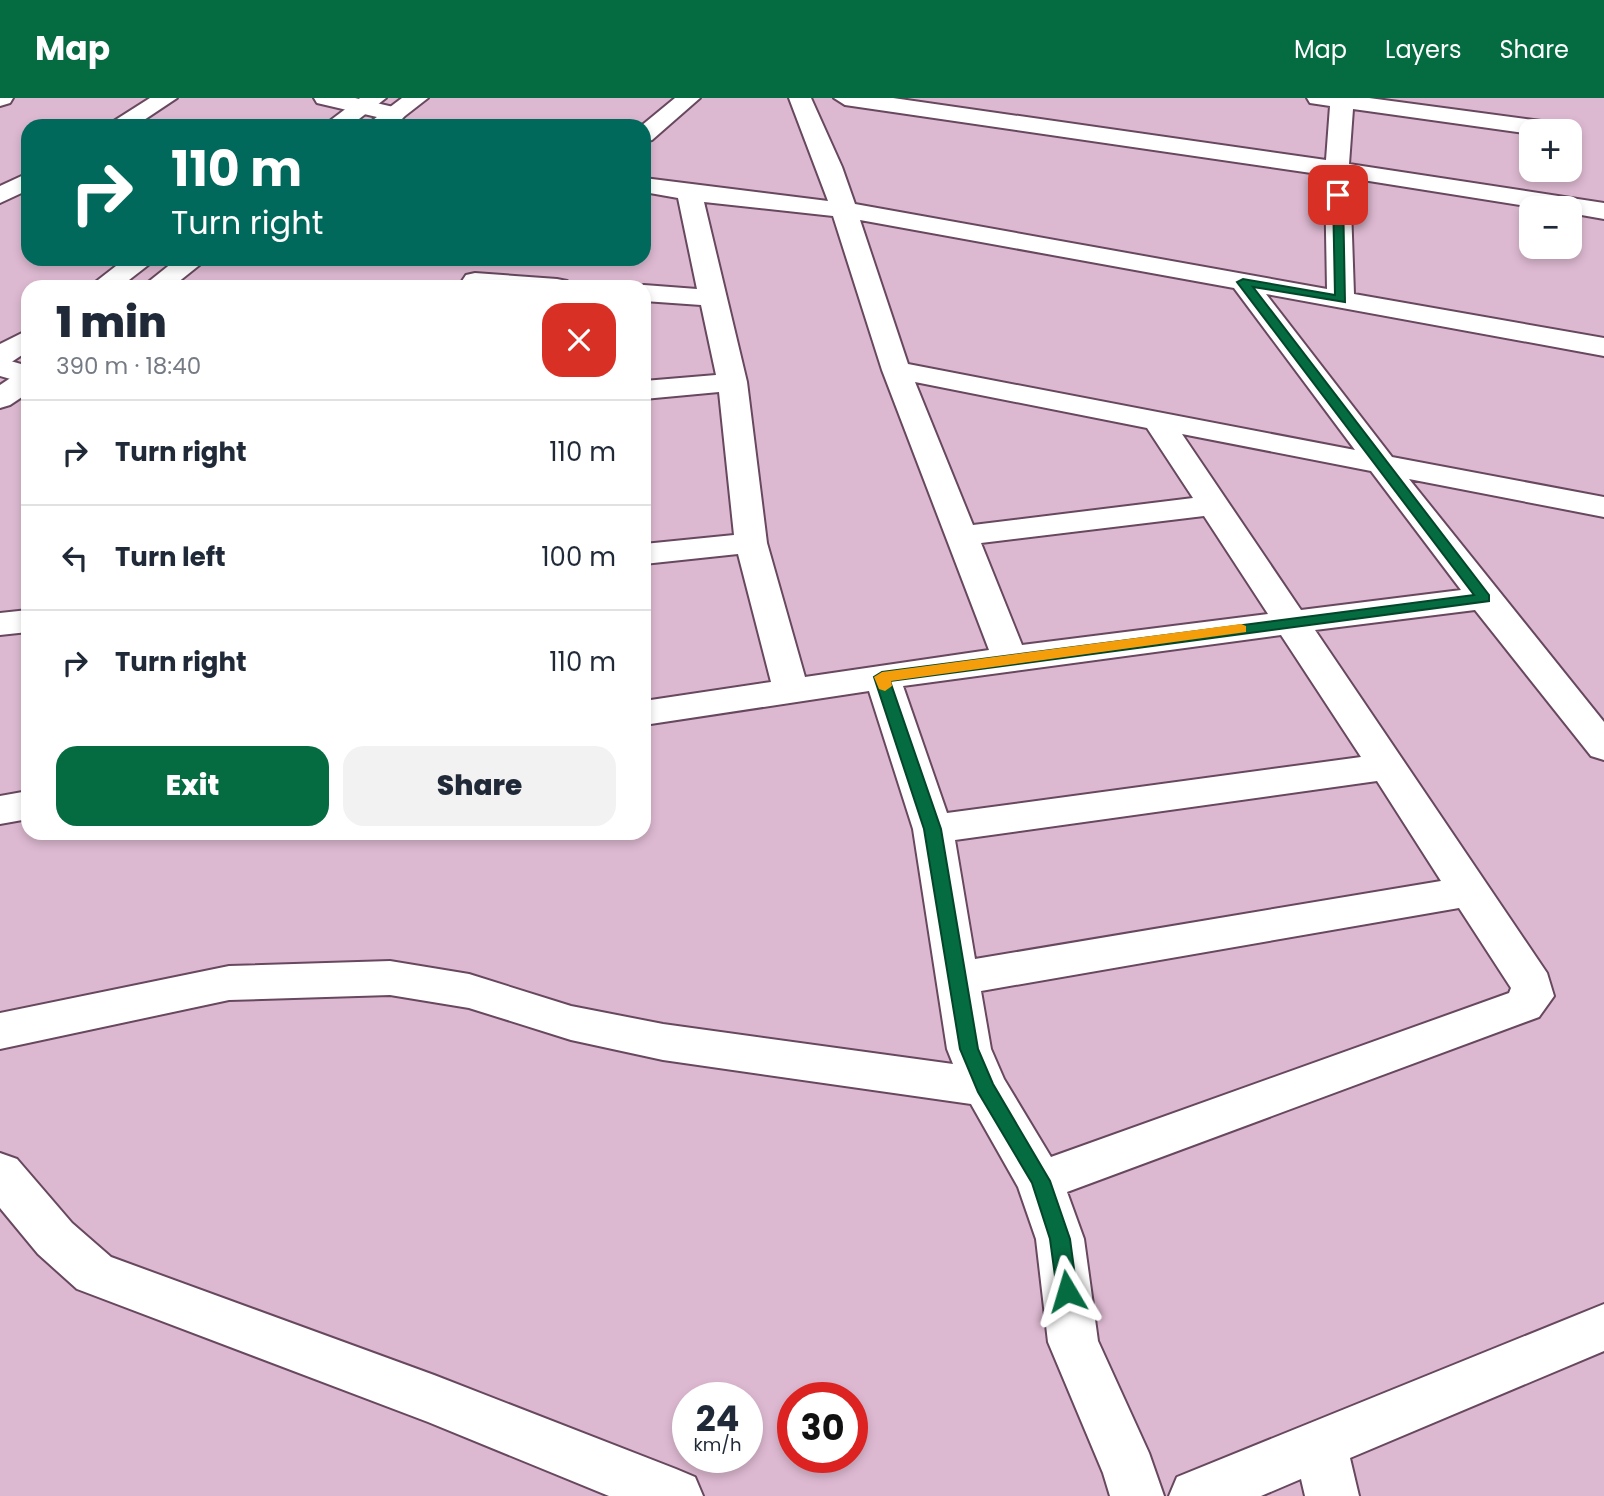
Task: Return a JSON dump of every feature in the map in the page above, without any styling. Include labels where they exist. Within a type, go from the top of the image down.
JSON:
[{"type":"street","points":[[130,119],[166,98]]},
{"type":"street","points":[[325,98],[368,103],[385,119]]},
{"type":"street","points":[[387,119],[416,98]]},
{"type":"street","points":[[651,129],[689,98]]},
{"type":"street","points":[[800,98],[830,167],[896,370],[1010,658]]},
{"type":"street","points":[[845,98],[1337,169],[1604,211]]},
{"type":"street","points":[[1341,299],[1334,99],[1519,125]]},
{"type":"street","points":[[345,119],[368,103]]},
{"type":"street","points":[[0,196],[21,184]]},
{"type":"street","points":[[651,186],[845,210],[1604,348]]},
{"type":"street","points":[[689,193],[732,382],[751,543],[791,691]]},
{"type":"street","points":[[112,280],[133,266]]},
{"type":"street","points":[[165,280],[184,266]]},
{"type":"street","points":[[477,280],[493,266]]},
{"type":"street","points":[[1243,282],[1384,463],[1484,598],[1604,747]]},
{"type":"street","points":[[651,294],[713,298]]},
{"type":"street","points":[[0,357],[21,343]]},
{"type":"street","points":[[0,367],[21,374]]},
{"type":"street","points":[[896,370],[1384,463],[1601,509]]},
{"type":"street","points":[[0,399],[21,382]]},
{"type":"street","points":[[651,389],[732,382]]},
{"type":"street","points":[[1041,1181],[1524,1006],[1533,996],[1532,985],[1289,623],[1157,420]]},
{"type":"street","points":[[960,536],[1213,505]]},
{"type":"street","points":[[651,553],[751,543]]},
{"type":"street","points":[[651,712],[1010,658],[1484,598]]},
{"type":"street","points":[[0,624],[21,622]]},
{"type":"street","points":[[882,677],[933,829],[969,1049],[985,1087],[1041,1181],[1060,1239],[1073,1342],[1130,1472],[1137,1496]]},
{"type":"street","points":[[933,829],[1386,767]]},
{"type":"street","points":[[0,810],[21,806]]},
{"type":"street","points":[[957,979],[1469,891]]},
{"type":"street","points":[[0,1031],[229,984],[390,978],[469,992],[571,1023],[663,1042],[985,1087]]},
{"type":"street","points":[[0,1173],[43,1229],[68,1254],[94,1273],[434,1400],[676,1496]]},
{"type":"street","points":[[1196,1496],[1604,1327]]},
{"type":"street","points":[[1320,1444],[1332,1496]]},
{"type":"slow traffic","points":[[885,686],[882,677],[1241,629]]},
{"type":"route","points":[[1067,1291],[1060,1239],[1041,1181],[985,1087],[969,1049],[933,829],[882,677],[1010,658],[1484,598],[1384,463],[1243,282],[1341,299],[1338,195]]}]
